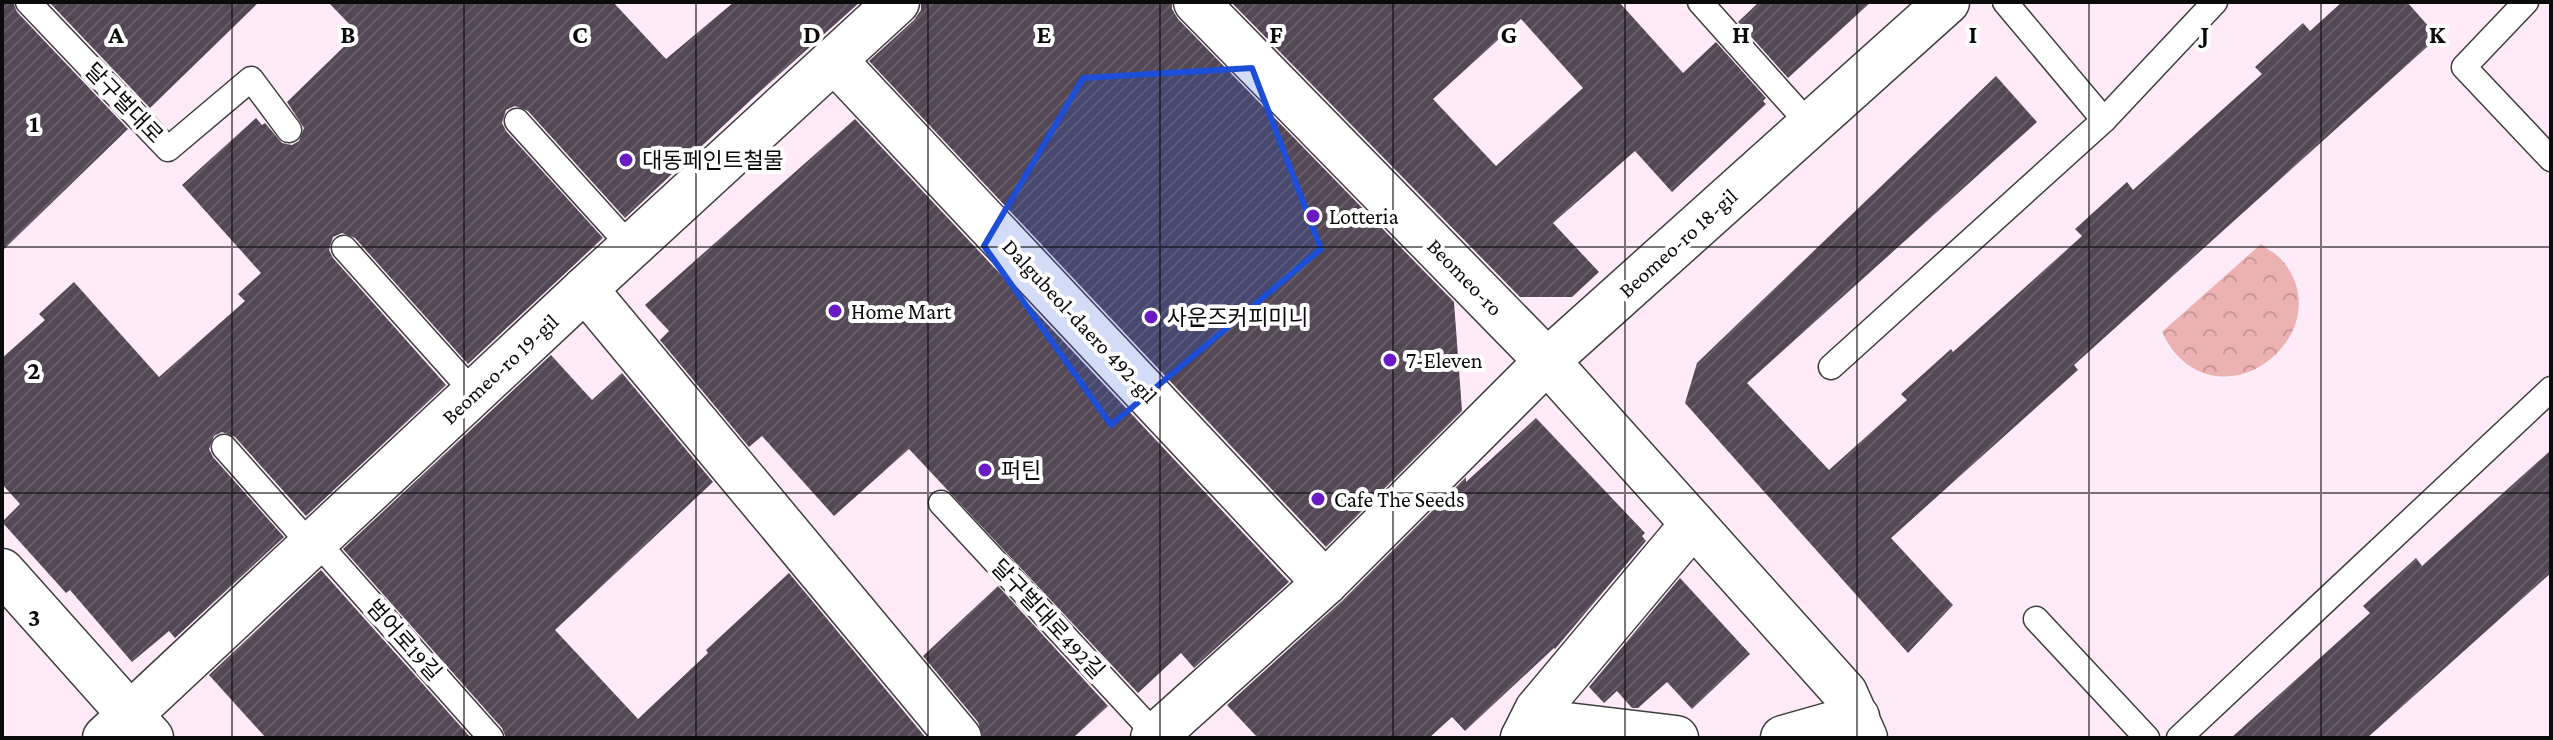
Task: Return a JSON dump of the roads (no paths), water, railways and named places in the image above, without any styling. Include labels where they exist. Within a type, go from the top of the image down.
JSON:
[{"type":"street","name":"Beomeo-ro 19-gil","points":[[129,730],[314,543],[897,2]]},
{"type":"street","name":"Beomeo-ro","points":[[1196,2],[1547,361],[1845,693],[1861,727]]},
{"type":"street","name":"Beomeo-ro 18-gil","points":[[1547,361],[1947,2]]},
{"type":"street","name":"Dalgubeol-daero 492-gil","points":[[834,60],[1325,583]]},
{"type":"street","points":[[585,289],[959,738]]},
{"type":"street","points":[[1154,737],[1325,583],[1547,361]]},
{"type":"street","points":[[1523,738],[1537,710],[1693,524]]},
{"type":"street","points":[[2,571],[129,730]]},
{"type":"street","points":[[1523,738],[1567,725],[1676,738]]},
{"type":"street","points":[[1783,738],[1861,727]]},
{"type":"lane","name":"달구벌대로","points":[[28,2],[168,149],[251,79],[289,130]]},
{"type":"lane","points":[[1700,2],[1810,125]]},
{"type":"lane","points":[[2005,2],[2104,120]]},
{"type":"lane","points":[[1831,367],[2104,120],[2215,2]]},
{"type":"lane","points":[[2526,2],[2464,67],[2551,159]]},
{"type":"lane","points":[[517,121],[631,247]]},
{"type":"lane","points":[[344,248],[474,393]]},
{"type":"lane","points":[[2179,738],[2551,389]]},
{"type":"lane","name":"범어로19길","points":[[224,447],[491,738]]},
{"type":"lane","name":"달구벌대로492길","points":[[941,503],[1154,737]]},
{"type":"lane","points":[[2036,619],[2147,738]]},
{"type":"place","name":"대동페인트철물","points":[[626,160]]},
{"type":"place","name":"Lotteria","points":[[1313,216]]},
{"type":"place","name":"Home Mart","points":[[835,311]]},
{"type":"place","name":"사운즈커피미니","points":[[1151,317]]},
{"type":"place","name":"7-Eleven","points":[[1390,360]]},
{"type":"place","name":"퍼틴","points":[[985,470]]},
{"type":"place","name":"Cafe The Seeds","points":[[1318,499]]}]
